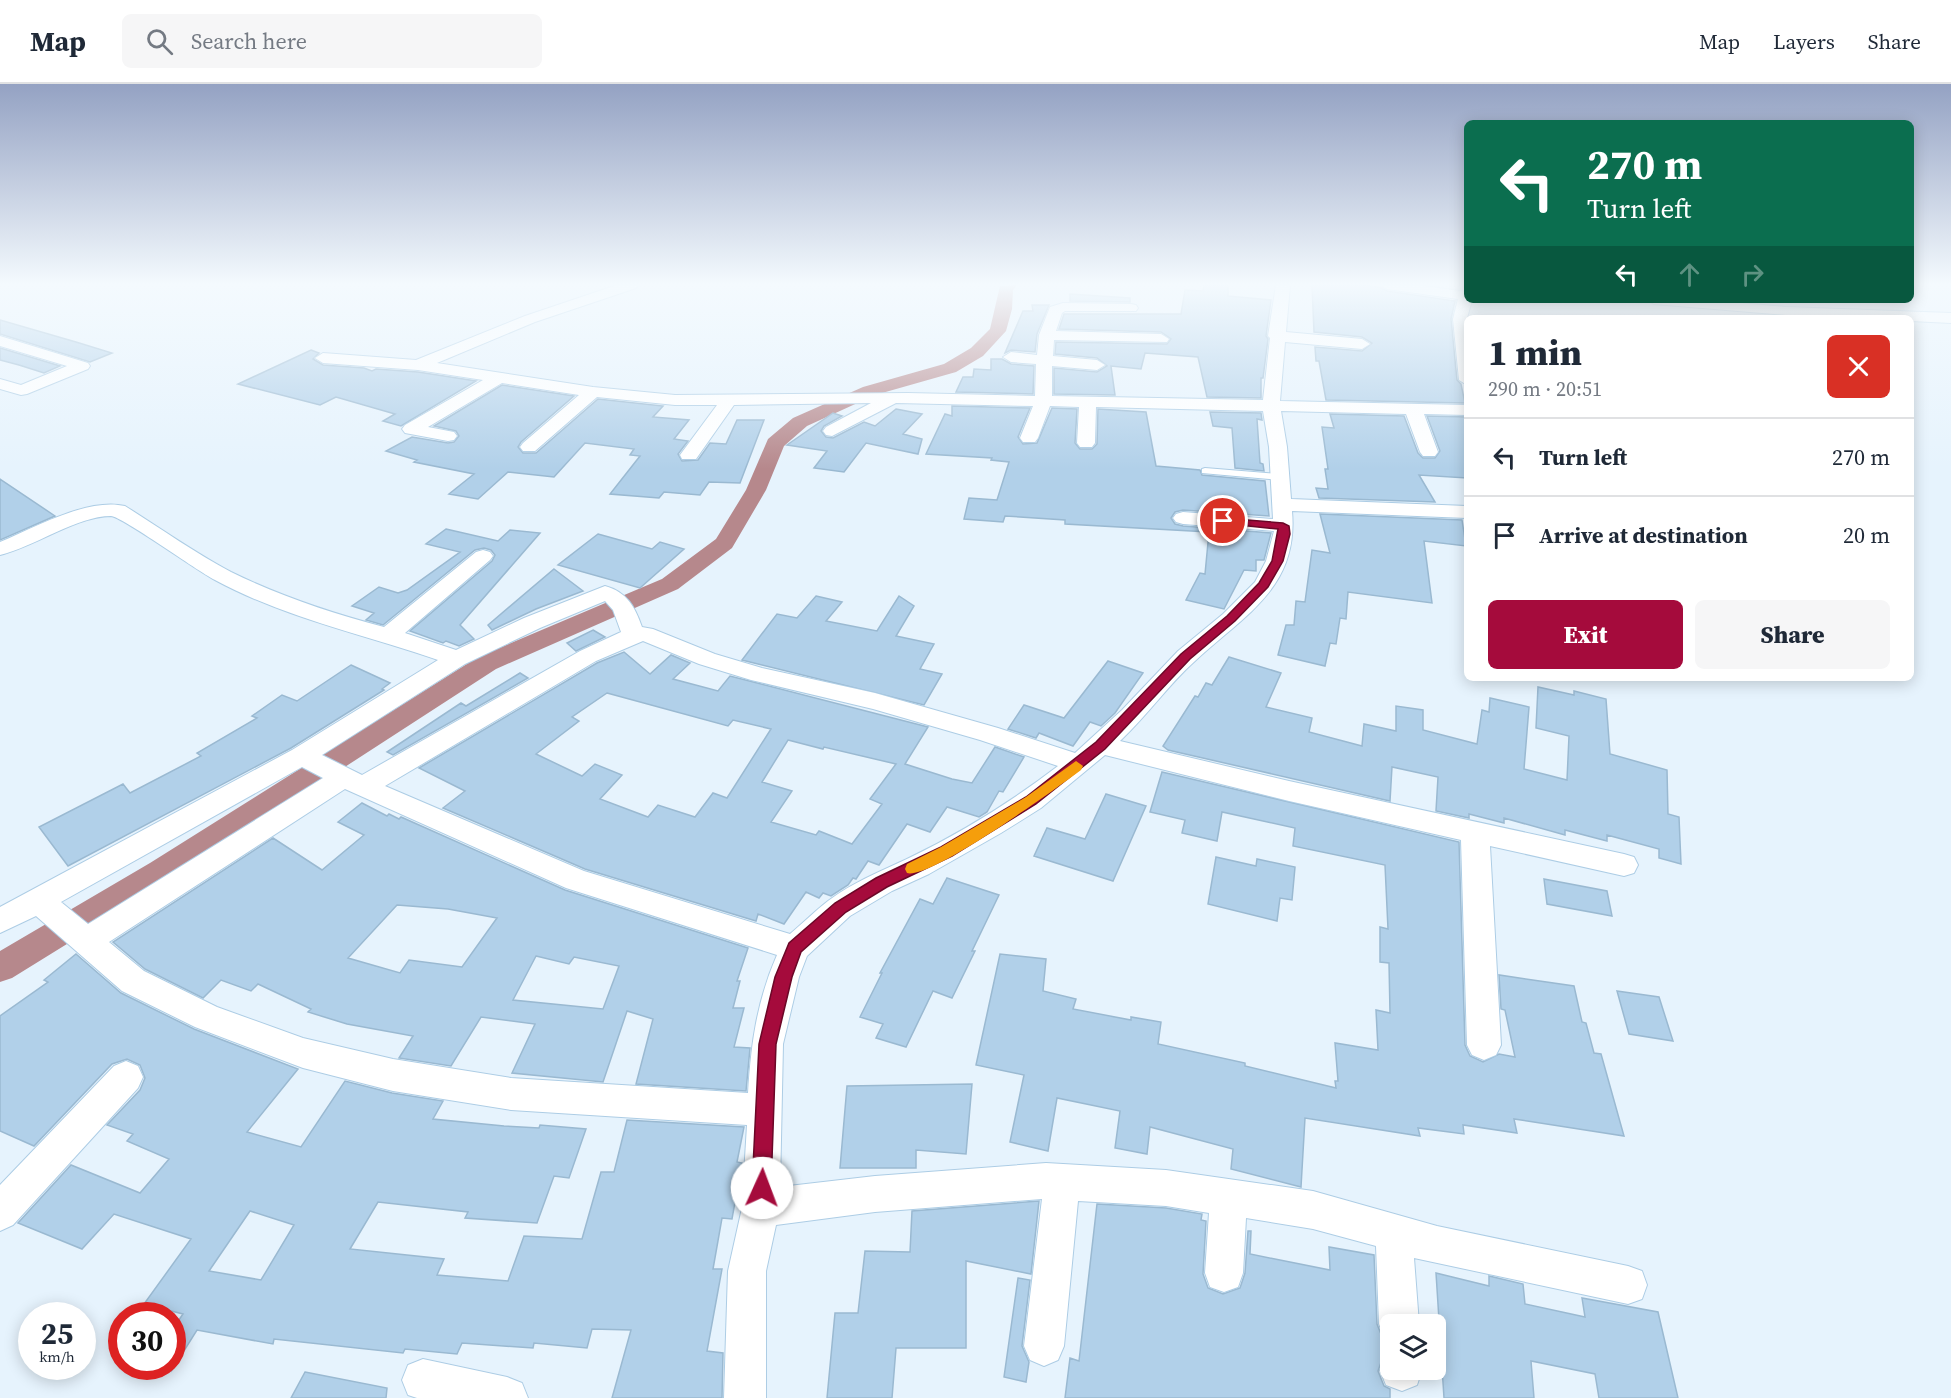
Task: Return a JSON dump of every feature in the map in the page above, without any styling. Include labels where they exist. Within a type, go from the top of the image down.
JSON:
[{"type":"street","points":[[0,384],[21,390],[82,366],[17,346]]},
{"type":"street","points":[[418,365],[464,346]]},
{"type":"street","points":[[1029,438],[1043,402],[1046,346]]},
{"type":"street","points":[[745,1398],[747,1271],[761,1208],[768,1044],[783,977],[795,948],[840,908],[882,882],[919,866],[991,826],[1031,801],[1079,764],[1101,746],[1186,656],[1231,619],[1264,585],[1277,561],[1284,534],[1278,447],[1271,406],[1275,346]]},
{"type":"street","points":[[1011,357],[1097,365]]},
{"type":"street","points":[[323,358],[418,365],[593,392],[655,399],[728,401],[893,398],[1464,410]]},
{"type":"street","points":[[448,436],[411,429],[499,378]]},
{"type":"street","points":[[529,447],[593,392]]},
{"type":"street","points":[[832,431],[893,398]]},
{"type":"street","points":[[689,456],[728,401]]},
{"type":"street","points":[[1086,443],[1088,403]]},
{"type":"street","points":[[1413,409],[1429,452]]},
{"type":"street","points":[[0,549],[91,512],[118,510],[221,575],[264,596],[334,621],[388,635],[457,659]]},
{"type":"street","points":[[1184,518],[1464,512]]},
{"type":"street","points":[[388,635],[483,555]]},
{"type":"street","points":[[81,937],[331,771],[457,659],[600,594],[619,602],[634,635]]},
{"type":"street","points":[[0,921],[45,907],[331,771],[634,635],[652,636],[707,659],[759,675],[875,701],[989,734],[1079,764]]},
{"type":"street","points":[[1101,746],[1289,791],[1624,865]]},
{"type":"street","points":[[331,771],[576,879],[795,948]]},
{"type":"street","points":[[1475,832],[1484,1045]]},
{"type":"street","points":[[45,907],[133,981],[206,1017],[303,1053],[393,1075],[511,1094],[765,1110]]},
{"type":"street","points":[[0,1212],[126,1077]]},
{"type":"street","points":[[761,1208],[875,1194],[1046,1181],[1166,1188],[1313,1210],[1437,1245],[1628,1285]]},
{"type":"street","points":[[1044,1346],[1062,1182]]},
{"type":"street","points":[[1224,1273],[1229,1197]]},
{"type":"street","points":[[1394,1233],[1398,1314]]},
{"type":"street","points":[[423,1380],[507,1398]]},
{"type":"lane","points":[[1205,471],[1279,477]]},
{"type":"building","points":[[40,346],[89,346],[112,353],[90,362]]},
{"type":"building","points":[[1008,346],[1036,346],[1035,352],[1011,350],[1005,353]]},
{"type":"building","points":[[1056,346],[1267,346],[1263,378],[1261,378],[1261,398],[1207,397],[1198,357],[1145,353],[1141,369],[1111,366],[1115,395],[1054,394],[1054,368],[1097,372],[1107,366],[1097,358],[1055,354]]},
{"type":"building","points":[[1368,346],[1454,346],[1457,380],[1461,384],[1464,403],[1326,400],[1319,361],[1316,361],[1315,347],[1362,351]]},
{"type":"building","points":[[0,348],[60,366],[44,373],[0,360]]},
{"type":"building","points":[[311,350],[319,353],[313,359],[323,365],[364,368],[372,371],[376,369],[418,372],[476,381],[401,426],[383,421],[395,414],[336,397],[320,405],[238,384]]},
{"type":"building","points":[[991,359],[1034,366],[1033,394],[956,392],[963,377],[973,377],[974,369],[991,370]]},
{"type":"building","points":[[502,385],[574,396],[521,442],[518,447],[523,453],[536,453],[598,399],[663,406],[653,417],[689,420],[674,439],[688,441],[678,454],[682,461],[698,460],[710,443],[726,444],[737,420],[764,420],[740,483],[709,482],[700,495],[664,492],[659,498],[610,494],[640,456],[630,455],[634,449],[585,443],[554,477],[508,472],[478,499],[449,494],[474,474],[414,462],[417,460],[386,451],[412,437],[454,442],[459,436],[456,431],[434,426]]},
{"type":"building","points":[[952,406],[1030,408],[1018,437],[1023,444],[1037,443],[1052,408],[1077,409],[1075,443],[1080,449],[1092,449],[1097,444],[1098,409],[1146,412],[1156,466],[1200,470],[1202,475],[1265,481],[1269,516],[1183,510],[1175,512],[1171,518],[1175,524],[1183,526],[1271,533],[1264,560],[1256,560],[1256,571],[1244,570],[1224,609],[1186,600],[1200,573],[1205,574],[1209,532],[1065,524],[1065,520],[1005,516],[1003,522],[964,519],[969,498],[997,500],[1009,462],[991,460],[992,458],[926,454],[945,414],[952,416]]},
{"type":"building","points":[[896,409],[922,414],[903,434],[922,439],[918,454],[866,443],[844,472],[814,468],[827,451],[787,445],[833,413],[842,416],[824,426],[821,431],[826,437],[833,438],[864,422],[875,426]]},
{"type":"building","points":[[1210,412],[1261,413],[1262,420],[1257,419],[1260,463],[1263,464],[1264,471],[1235,468],[1232,428],[1213,426]]},
{"type":"building","points":[[1330,414],[1404,416],[1418,453],[1423,458],[1435,458],[1440,451],[1427,416],[1464,417],[1464,478],[1419,475],[1435,502],[1319,498],[1316,488],[1328,489],[1325,469],[1328,469],[1322,427],[1334,428]]},
{"type":"building","points":[[0,479],[55,516],[0,540]]},
{"type":"building","points":[[1320,514],[1462,520],[1464,546],[1424,541],[1432,603],[1348,592],[1346,619],[1340,618],[1336,644],[1330,643],[1325,666],[1278,655],[1286,625],[1294,625],[1296,601],[1305,602],[1312,550],[1330,553]]},
{"type":"building","points":[[446,529],[498,541],[510,530],[540,533],[460,625],[474,639],[459,646],[446,641],[443,643],[410,631],[492,561],[495,555],[491,550],[484,548],[475,550],[383,625],[366,620],[374,613],[352,606],[379,587],[398,593],[407,590],[460,552],[426,544]]},
{"type":"building","points":[[598,534],[652,549],[660,542],[684,549],[640,588],[558,565]]},
{"type":"building","points":[[554,569],[583,591],[536,609],[492,630],[488,625]]},
{"type":"building","points":[[816,596],[842,602],[826,621],[877,631],[899,596],[914,606],[896,636],[934,644],[920,669],[942,674],[924,705],[742,660],[777,614],[797,618]]},
{"type":"building","points":[[593,630],[605,637],[576,651],[567,643]]},
{"type":"building","points":[[624,652],[650,674],[671,655],[690,663],[673,679],[718,691],[730,676],[928,727],[905,764],[952,779],[972,783],[995,747],[1024,757],[1003,792],[999,791],[987,812],[979,817],[947,807],[930,832],[907,824],[879,865],[868,861],[856,879],[853,878],[848,885],[831,896],[823,893],[819,898],[806,892],[784,924],[758,914],[756,921],[585,869],[443,808],[465,791],[419,768],[597,663]],"holes":[[[607,693],[728,726],[733,720],[771,729],[727,798],[713,793],[695,817],[658,805],[648,817],[600,799],[622,775],[595,764],[582,776],[536,754],[579,721],[572,717]],[[788,740],[896,764],[870,799],[882,804],[852,844],[819,831],[816,835],[771,822],[792,791],[762,782]]]},
{"type":"building","points":[[1229,657],[1281,673],[1266,707],[1312,718],[1309,732],[1362,746],[1364,724],[1396,731],[1396,706],[1423,710],[1423,730],[1477,744],[1482,710],[1489,712],[1490,698],[1529,707],[1524,769],[1567,780],[1569,736],[1536,728],[1538,687],[1574,695],[1574,691],[1606,699],[1610,754],[1667,770],[1668,814],[1679,817],[1681,864],[1659,858],[1659,849],[1607,835],[1607,841],[1565,830],[1565,835],[1504,818],[1504,823],[1469,814],[1469,818],[1436,811],[1438,777],[1392,767],[1390,801],[1168,750],[1163,746],[1195,696],[1198,697],[1206,683],[1212,685]]},
{"type":"building","points":[[1108,661],[1143,673],[1115,713],[1101,726],[1090,722],[1073,746],[1039,733],[1036,738],[1008,729],[1024,705],[1064,718]]},
{"type":"building","points":[[351,665],[390,683],[382,689],[384,690],[291,748],[68,866],[39,827],[123,784],[130,793],[201,756],[197,753],[257,718],[252,716],[282,695],[297,701]]},
{"type":"building","points":[[520,673],[528,678],[393,755],[387,752],[461,703],[466,706]]},
{"type":"building","points":[[1162,772],[1459,842],[1465,1045],[1470,1056],[1483,1062],[1499,1054],[1515,1057],[1505,1010],[1501,1009],[1499,975],[1574,986],[1582,1022],[1586,1023],[1594,1053],[1601,1054],[1624,1136],[1514,1119],[1517,1133],[1463,1125],[1464,1134],[1418,1128],[1420,1136],[1305,1118],[1301,1187],[1231,1169],[1233,1149],[1150,1127],[1147,1154],[1115,1148],[1120,1111],[1057,1098],[1048,1151],[1010,1142],[1024,1075],[976,1065],[1000,954],[1046,959],[1043,991],[1076,999],[1073,1009],[1131,1020],[1131,1017],[1161,1022],[1158,1044],[1245,1063],[1245,1066],[1336,1088],[1335,1081],[1338,1081],[1335,1043],[1378,1050],[1376,1010],[1390,1013],[1389,963],[1380,962],[1380,927],[1388,929],[1385,865],[1293,846],[1295,828],[1222,812],[1217,841],[1182,833],[1185,820],[1150,812]]},
{"type":"building","points":[[1106,794],[1146,806],[1113,881],[1034,856],[1047,828],[1085,839]]},
{"type":"building","points":[[362,803],[387,816],[389,814],[399,819],[401,817],[565,890],[748,948],[737,981],[740,981],[733,1008],[744,1008],[734,1047],[750,1048],[746,1091],[636,1084],[653,1019],[627,1011],[603,1082],[512,1073],[535,1024],[481,1017],[451,1066],[399,1058],[413,1036],[347,1024],[308,1012],[311,1009],[258,984],[251,991],[221,980],[203,998],[145,969],[113,942],[273,838],[322,870],[364,835],[338,822]],"holes":[[[397,905],[448,909],[497,918],[462,967],[409,960],[400,973],[348,958]],[[536,956],[569,964],[574,957],[619,966],[603,1009],[513,1000]]]},
{"type":"building","points":[[1216,857],[1256,866],[1257,859],[1295,867],[1292,900],[1280,898],[1277,921],[1208,904]]},
{"type":"building","points":[[947,878],[999,895],[972,951],[975,951],[952,998],[933,991],[906,1047],[876,1038],[883,1024],[860,1017],[882,973],[880,973],[920,899],[933,904]]},
{"type":"building","points":[[1544,879],[1607,891],[1612,916],[1547,904]]},
{"type":"building","points":[[76,954],[121,993],[194,1029],[298,1069],[247,1132],[301,1147],[345,1081],[392,1093],[443,1101],[433,1119],[504,1126],[539,1128],[540,1125],[586,1129],[569,1178],[554,1176],[537,1223],[465,1218],[468,1212],[378,1202],[350,1249],[444,1259],[437,1275],[508,1281],[524,1236],[582,1239],[601,1172],[614,1172],[627,1120],[744,1127],[737,1162],[742,1163],[732,1219],[722,1218],[713,1269],[722,1269],[707,1351],[723,1353],[722,1398],[612,1398],[631,1330],[592,1329],[587,1348],[534,1343],[533,1348],[462,1343],[457,1354],[405,1349],[403,1353],[274,1339],[273,1344],[197,1330],[186,1348],[186,1302],[145,1302],[191,1239],[114,1214],[82,1249],[18,1223],[71,1165],[140,1193],[169,1159],[127,1141],[133,1134],[107,1125],[140,1090],[145,1078],[140,1065],[127,1059],[112,1064],[34,1146],[0,1131],[0,1016],[48,982],[44,980]],"holes":[[[250,1211],[294,1225],[261,1280],[209,1271]]]},
{"type":"building","points":[[1617,991],[1659,997],[1673,1041],[1629,1034]]},
{"type":"building","points":[[972,1084],[966,1154],[916,1150],[916,1168],[840,1168],[847,1086]]},
{"type":"building","points":[[1039,1201],[1031,1274],[966,1261],[966,1348],[896,1348],[892,1398],[827,1398],[835,1313],[858,1313],[865,1251],[910,1252],[912,1211]]},
{"type":"building","points":[[1097,1204],[1166,1208],[1202,1214],[1201,1220],[1206,1221],[1203,1274],[1208,1288],[1223,1294],[1240,1288],[1245,1273],[1248,1231],[1251,1231],[1250,1254],[1330,1270],[1329,1247],[1374,1255],[1377,1324],[1380,1332],[1378,1371],[1384,1386],[1390,1389],[1390,1398],[1065,1398],[1070,1358],[1079,1361]]},
{"type":"building","points":[[1436,1273],[1489,1286],[1489,1276],[1523,1284],[1525,1304],[1585,1317],[1582,1298],[1658,1312],[1678,1398],[1599,1398],[1595,1374],[1531,1361],[1534,1398],[1444,1398],[1446,1314],[1439,1314]]},
{"type":"building","points":[[1018,1278],[1030,1280],[1022,1346],[1029,1362],[1026,1382],[1004,1377]]},
{"type":"building","points":[[305,1372],[387,1388],[386,1398],[291,1398]]},
{"type":"waterway","points":[[0,968],[161,871],[487,663],[670,584],[724,543],[756,490],[775,443],[800,422],[869,391],[950,368],[983,346]]},
{"type":"slow traffic","points":[[913,869],[1031,801],[1076,766]]},
{"type":"route","points":[[762,1188],[768,1044],[783,977],[795,948],[840,908],[882,882],[947,851],[1031,801],[1101,746],[1186,656],[1231,619],[1264,585],[1277,561],[1284,534],[1283,526],[1223,521]]}]
